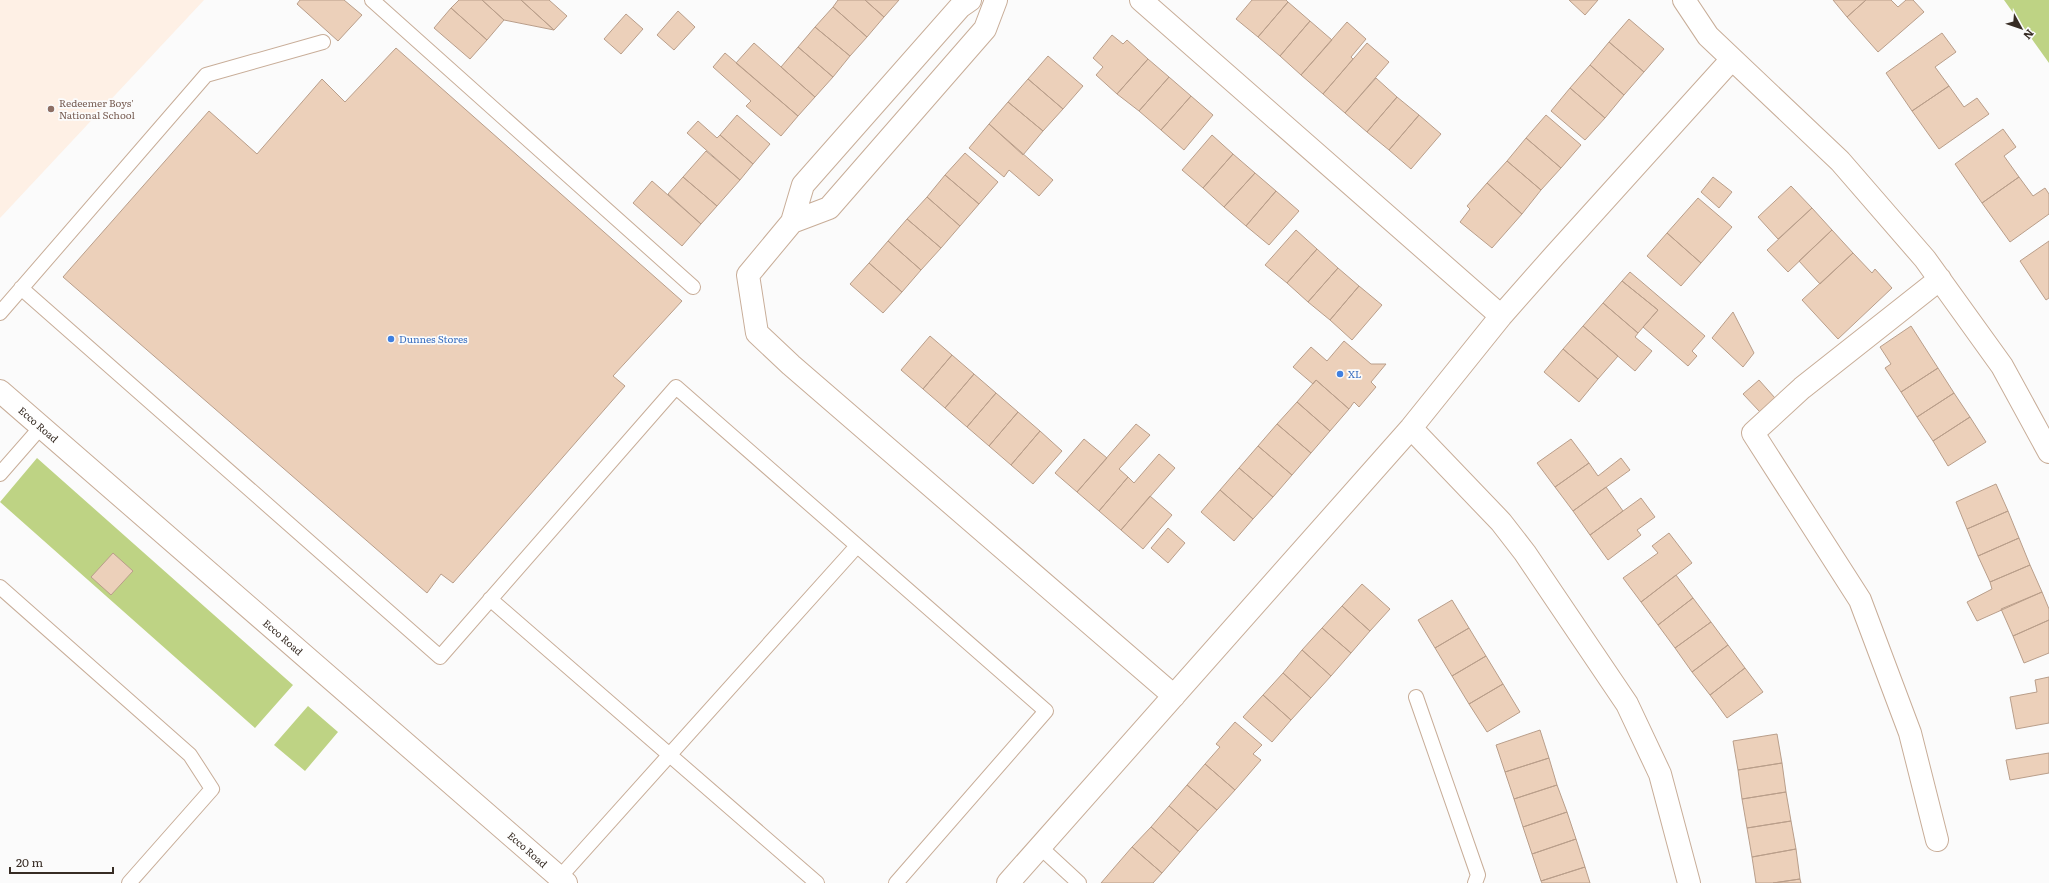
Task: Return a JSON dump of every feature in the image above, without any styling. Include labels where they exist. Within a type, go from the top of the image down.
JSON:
[{"type":"street","points":[[970,0],[960,7],[803,185],[792,222],[748,275],[757,333],[791,365],[1174,696]]},
{"type":"street","points":[[792,222],[828,208],[986,29],[996,0]]},
{"type":"street","points":[[1141,0],[1501,316]]},
{"type":"street","points":[[1684,0],[1708,36],[1840,162],[1925,259],[2002,366],[2049,452]]},
{"type":"street","points":[[1008,883],[1411,428],[1501,316],[1732,59]]},
{"type":"street","points":[[1937,840],[1910,733],[1860,600],[1753,433],[1802,388],[1940,279]]},
{"type":"street","name":"Ecco Road","points":[[0,390],[563,880]]},
{"type":"street","points":[[1411,428],[1506,528],[1525,553],[1627,704],[1660,774],[1689,883]]},
{"type":"lane","points":[[372,0],[693,287]]},
{"type":"lane","points":[[0,313],[206,75],[323,42]]},
{"type":"lane","points":[[21,288],[440,657],[676,387],[1046,711],[896,883]]},
{"type":"lane","points":[[0,474],[41,427]]},
{"type":"lane","points":[[563,880],[669,755],[857,546]]},
{"type":"lane","points":[[0,587],[190,755],[212,789],[129,883]]},
{"type":"lane","points":[[490,600],[817,883]]},
{"type":"lane","points":[[1416,697],[1478,876],[1476,883]]},
{"type":"lane","points":[[1040,847],[1079,883]]},
{"type":"shaded area","name":"Redeemer Boys' National School","points":[[0,0],[204,0],[0,218]]},
{"type":"green space","points":[[2004,0],[2049,0],[2049,63]]},
{"type":"green space","points":[[37,458],[293,685],[255,728],[0,502]]},
{"type":"green space","points":[[308,706],[338,732],[305,771],[274,745]]},
{"type":"building","points":[[300,0],[344,0],[362,15],[338,41],[297,4]]},
{"type":"building","points":[[459,0],[482,0],[504,20],[487,40],[451,8]]},
{"type":"building","points":[[482,0],[521,0],[554,30],[504,20]]},
{"type":"building","points":[[521,0],[549,0],[567,16],[554,30]]},
{"type":"building","points":[[838,0],[865,0],[884,17],[867,37],[833,7]]},
{"type":"building","points":[[865,0],[899,0],[884,17]]},
{"type":"building","points":[[1252,0],[1286,0],[1288,2],[1258,37],[1236,19]]},
{"type":"building","points":[[1569,0],[1598,0],[1585,15]]},
{"type":"building","points":[[1833,0],[1866,0],[1847,17]]},
{"type":"building","points":[[1866,0],[1891,0],[1898,7],[1906,0],[1913,0],[1924,12],[1878,52],[1847,17]]},
{"type":"building","points":[[1288,2],[1310,21],[1280,56],[1258,37]]},
{"type":"building","points":[[833,7],[867,37],[850,56],[815,27]]},
{"type":"building","points":[[451,8],[487,40],[470,59],[434,28]]},
{"type":"building","points":[[678,11],[695,27],[674,50],[657,35]]},
{"type":"building","points":[[626,14],[643,29],[621,54],[604,39]]},
{"type":"building","points":[[1629,19],[1664,49],[1644,72],[1609,42]]},
{"type":"building","points":[[1310,21],[1332,40],[1301,75],[1280,56]]},
{"type":"building","points":[[1347,22],[1366,39],[1351,57],[1353,59],[1323,94],[1301,75]]},
{"type":"building","points":[[815,27],[850,56],[833,77],[798,47]]},
{"type":"building","points":[[1942,33],[1956,52],[1935,67],[1949,86],[1912,111],[1886,73]]},
{"type":"building","points":[[1112,35],[1123,44],[1127,40],[1148,59],[1117,94],[1096,75],[1103,67],[1093,58]]},
{"type":"building","points":[[1609,42],[1644,72],[1624,95],[1590,65]]},
{"type":"building","points":[[754,43],[815,97],[798,116],[736,63]]},
{"type":"building","points":[[1367,43],[1389,62],[1345,113],[1323,94]]},
{"type":"building","points":[[798,47],[833,77],[815,97],[781,67]]},
{"type":"building","name":"Dunnes Stores","points":[[396,48],[682,301],[613,376],[625,386],[453,583],[441,574],[427,593],[63,277],[209,111],[257,154],[322,79],[345,102]]},
{"type":"building","points":[[725,53],[798,116],[781,136],[746,106],[751,101],[713,67]]},
{"type":"building","points":[[1048,56],[1083,86],[1063,109],[1028,79]]},
{"type":"building","points":[[1148,59],[1169,77],[1139,111],[1117,94]]},
{"type":"building","points":[[1590,65],[1624,95],[1605,118],[1570,88]]},
{"type":"building","points":[[1169,77],[1191,96],[1161,130],[1139,111]]},
{"type":"building","points":[[1376,78],[1397,97],[1367,132],[1345,113]]},
{"type":"building","points":[[1028,79],[1063,109],[1043,131],[1008,102]]},
{"type":"building","points":[[1949,86],[1964,107],[1977,98],[1989,114],[1939,149],[1912,111]]},
{"type":"building","points":[[1570,88],[1605,118],[1585,140],[1551,111]]},
{"type":"building","points":[[1191,96],[1213,115],[1184,150],[1161,130]]},
{"type":"building","points":[[1397,97],[1419,115],[1389,150],[1367,132]]},
{"type":"building","points":[[1008,102],[1043,131],[1023,155],[989,124]]},
{"type":"building","points":[[737,115],[770,144],[753,164],[720,135]]},
{"type":"building","points":[[1419,115],[1441,134],[1411,169],[1389,150]]},
{"type":"building","points":[[1546,115],[1581,145],[1561,168],[1526,138]]},
{"type":"building","points":[[698,121],[717,138],[720,135],[753,164],[740,180],[687,133]]},
{"type":"building","points":[[989,124],[1053,180],[1039,196],[1009,170],[1004,177],[969,148]]},
{"type":"building","points":[[2003,129],[2016,147],[2004,156],[2019,177],[1982,203],[1955,164]]},
{"type":"building","points":[[1212,135],[1233,154],[1203,188],[1182,170]]},
{"type":"building","points":[[1526,138],[1561,168],[1541,190],[1507,161]]},
{"type":"building","points":[[706,151],[740,180],[717,206],[683,177]]},
{"type":"building","points":[[965,153],[998,182],[979,204],[945,175]]},
{"type":"building","points":[[1233,154],[1255,173],[1224,207],[1203,188]]},
{"type":"building","points":[[1507,161],[1541,190],[1522,214],[1487,183]]},
{"type":"building","points":[[1255,173],[1276,191],[1246,226],[1224,207]]},
{"type":"building","points":[[945,175],[979,204],[960,226],[927,197]]},
{"type":"building","points":[[683,177],[717,206],[701,224],[668,194]]},
{"type":"building","points":[[1713,177],[1732,192],[1719,208],[1701,192]]},
{"type":"building","points":[[2019,177],[2033,196],[2045,188],[2049,194],[2049,214],[2010,242],[1982,203]]},
{"type":"building","points":[[652,181],[701,224],[682,246],[633,203]]},
{"type":"building","points":[[1487,183],[1522,214],[1492,248],[1460,222],[1470,209],[1467,206]]},
{"type":"building","points":[[1791,186],[1812,208],[1778,239],[1758,217]]},
{"type":"building","points":[[1276,191],[1299,211],[1269,245],[1246,226]]},
{"type":"building","points":[[927,197],[960,226],[941,248],[907,219]]},
{"type":"building","points":[[1698,198],[1732,227],[1701,263],[1667,233]]},
{"type":"building","points":[[1812,208],[1832,230],[1788,272],[1767,250]]},
{"type":"building","points":[[907,219],[941,248],[921,270],[888,241]]},
{"type":"building","points":[[1296,230],[1317,249],[1287,283],[1265,265]]},
{"type":"building","points":[[1832,230],[1853,253],[1820,284],[1799,261]]},
{"type":"building","points":[[1667,233],[1701,263],[1681,286],[1647,256]]},
{"type":"building","points":[[888,241],[921,270],[902,292],[869,263]]},
{"type":"building","points":[[2049,241],[2049,298],[2046,300],[2020,261]]},
{"type":"building","points":[[1317,249],[1338,268],[1308,302],[1287,283]]},
{"type":"building","points":[[1853,253],[1872,273],[1875,269],[1892,288],[1838,339],[1802,300]]},
{"type":"building","points":[[869,263],[902,292],[883,313],[850,284]]},
{"type":"building","points":[[1338,268],[1359,286],[1330,320],[1308,302]]},
{"type":"building","points":[[1630,272],[1705,336],[1692,351],[1697,356],[1688,366],[1643,327],[1658,310],[1622,281]]},
{"type":"building","points":[[1622,281],[1658,310],[1638,333],[1603,303]]},
{"type":"building","points":[[1359,286],[1382,305],[1352,340],[1330,320]]},
{"type":"building","points":[[1603,303],[1638,333],[1635,337],[1652,351],[1635,371],[1583,326]]},
{"type":"building","points":[[1733,312],[1754,353],[1743,367],[1712,338]]},
{"type":"building","points":[[1583,326],[1618,356],[1598,379],[1563,349]]},
{"type":"building","points":[[1911,326],[1938,368],[1901,392],[1885,368],[1891,364],[1880,347]]},
{"type":"building","points":[[930,336],[952,355],[923,389],[901,370]]},
{"type":"building","name":"XL","points":[[1344,341],[1371,364],[1386,364],[1371,382],[1376,387],[1359,407],[1354,402],[1349,409],[1316,380],[1313,384],[1293,367],[1311,347],[1327,361]]},
{"type":"building","points":[[1563,349],[1598,379],[1579,402],[1544,372]]},
{"type":"building","points":[[952,355],[974,374],[945,408],[923,389]]},
{"type":"building","points":[[1938,368],[1954,393],[1917,417],[1901,392]]},
{"type":"building","points":[[974,374],[996,393],[967,427],[945,408]]},
{"type":"building","points":[[1316,380],[1349,409],[1330,431],[1297,402]]},
{"type":"building","points":[[1759,380],[1775,398],[1760,412],[1743,394]]},
{"type":"building","points":[[996,393],[1018,412],[989,446],[967,427]]},
{"type":"building","points":[[1954,393],[1970,417],[1933,441],[1917,417]]},
{"type":"building","points":[[1297,402],[1330,431],[1311,453],[1277,424]]},
{"type":"building","points":[[1018,412],[1040,431],[1011,465],[989,446]]},
{"type":"building","points":[[1970,417],[1986,442],[1948,466],[1933,441]]},
{"type":"building","points":[[1136,424],[1150,435],[1119,469],[1128,477],[1099,511],[1077,492]]},
{"type":"building","points":[[1277,424],[1311,453],[1292,475],[1258,446]]},
{"type":"building","points":[[1040,431],[1062,451],[1033,484],[1011,465]]},
{"type":"building","points":[[1084,439],[1107,458],[1077,492],[1055,473]]},
{"type":"building","points":[[1571,439],[1589,463],[1555,487],[1537,463]]},
{"type":"building","points":[[1258,446],[1292,475],[1273,497],[1239,468]]},
{"type":"building","points":[[1159,454],[1175,468],[1121,530],[1099,511],[1128,477],[1134,483]]},
{"type":"building","points":[[1621,458],[1630,470],[1573,511],[1555,487],[1589,463],[1598,476]]},
{"type":"building","points":[[1239,468],[1273,497],[1253,519],[1220,490]]},
{"type":"building","points":[[1996,484],[2008,511],[1967,529],[1956,502]]},
{"type":"building","points":[[1606,487],[1623,511],[1590,535],[1573,511]]},
{"type":"building","points":[[1220,490],[1253,519],[1234,541],[1201,512]]},
{"type":"building","points":[[1150,496],[1172,515],[1143,549],[1121,530]]},
{"type":"building","points":[[1641,498],[1655,517],[1637,530],[1641,535],[1608,560],[1590,535]]},
{"type":"building","points":[[2008,511],[2019,538],[1978,556],[1967,529]]},
{"type":"building","points":[[1168,528],[1185,543],[1168,563],[1151,548]]},
{"type":"building","points":[[1669,533],[1692,563],[1641,602],[1623,578],[1658,553],[1652,546]]},
{"type":"building","points":[[2019,538],[2030,565],[1990,582],[1978,556]]},
{"type":"building","points":[[113,553],[133,571],[111,595],[91,577]]},
{"type":"building","points":[[2030,565],[2042,592],[1977,621],[1967,602],[1992,589],[1990,582]]},
{"type":"building","points":[[1676,575],[1693,598],[1658,625],[1641,602]]},
{"type":"building","points":[[1362,584],[1390,609],[1370,631],[1342,606]]},
{"type":"building","points":[[2042,592],[2049,609],[2049,620],[2013,636],[2001,609]]},
{"type":"building","points":[[1693,598],[1711,622],[1675,648],[1658,625]]},
{"type":"building","points":[[1452,600],[1469,628],[1435,648],[1418,620]]},
{"type":"building","points":[[1342,606],[1370,631],[1351,653],[1322,628]]},
{"type":"building","points":[[2049,620],[2049,653],[2024,663],[2013,636]]},
{"type":"building","points":[[1711,622],[1728,645],[1692,672],[1675,648]]},
{"type":"building","points":[[1322,628],[1351,653],[1331,676],[1302,650]]},
{"type":"building","points":[[1469,628],[1486,656],[1452,676],[1435,648]]},
{"type":"building","points":[[1728,645],[1745,668],[1710,695],[1692,672]]},
{"type":"building","points":[[1302,650],[1331,676],[1311,698],[1283,673]]},
{"type":"building","points":[[1486,656],[1503,684],[1469,704],[1452,676]]},
{"type":"building","points":[[1745,668],[1763,692],[1727,718],[1710,695]]},
{"type":"building","points":[[1283,673],[1311,698],[1291,720],[1263,695]]},
{"type":"building","points":[[2049,677],[2049,723],[2016,729],[2010,697],[2037,692],[2035,680]]},
{"type":"building","points":[[1503,684],[1520,712],[1487,732],[1469,704]]},
{"type":"building","points":[[1263,695],[1291,720],[1272,742],[1243,717]]},
{"type":"building","points":[[1235,722],[1262,745],[1253,754],[1261,760],[1235,790],[1205,764],[1220,747],[1216,744]]},
{"type":"building","points":[[1540,730],[1549,758],[1505,772],[1496,745]]},
{"type":"building","points":[[1777,734],[1782,763],[1738,770],[1733,741]]},
{"type":"building","points":[[2049,753],[2049,773],[2010,780],[2006,760]]},
{"type":"building","points":[[1549,758],[1557,785],[1514,799],[1505,772]]},
{"type":"building","points":[[1782,763],[1786,792],[1742,799],[1738,770]]},
{"type":"building","points":[[1205,764],[1235,790],[1217,810],[1187,785]]},
{"type":"building","points":[[1187,785],[1217,810],[1198,831],[1169,806]]},
{"type":"building","points":[[1557,785],[1567,812],[1523,827],[1514,799]]},
{"type":"building","points":[[1786,792],[1791,821],[1747,828],[1742,799]]},
{"type":"building","points":[[1169,806],[1198,831],[1180,852],[1151,827]]},
{"type":"building","points":[[1567,812],[1576,839],[1532,854],[1523,827]]},
{"type":"building","points":[[1791,821],[1796,849],[1752,857],[1747,828]]},
{"type":"building","points":[[1151,827],[1180,852],[1162,873],[1132,847]]},
{"type":"building","points":[[1576,839],[1585,867],[1541,881],[1532,854]]},
{"type":"building","points":[[1132,847],[1162,873],[1153,883],[1101,883]]},
{"type":"building","points":[[1796,849],[1800,879],[1773,883],[1756,883],[1752,857]]},
{"type":"building","points":[[1585,867],[1590,883],[1542,883],[1541,881]]},
{"type":"building","points":[[1800,879],[1801,883],[1773,883]]},
{"type":"place","name":"Redeemer Boys' National School","points":[[51,109]]},
{"type":"place","name":"Dunnes Stores","points":[[391,339]]},
{"type":"place","name":"XL","points":[[1340,374]]}]
